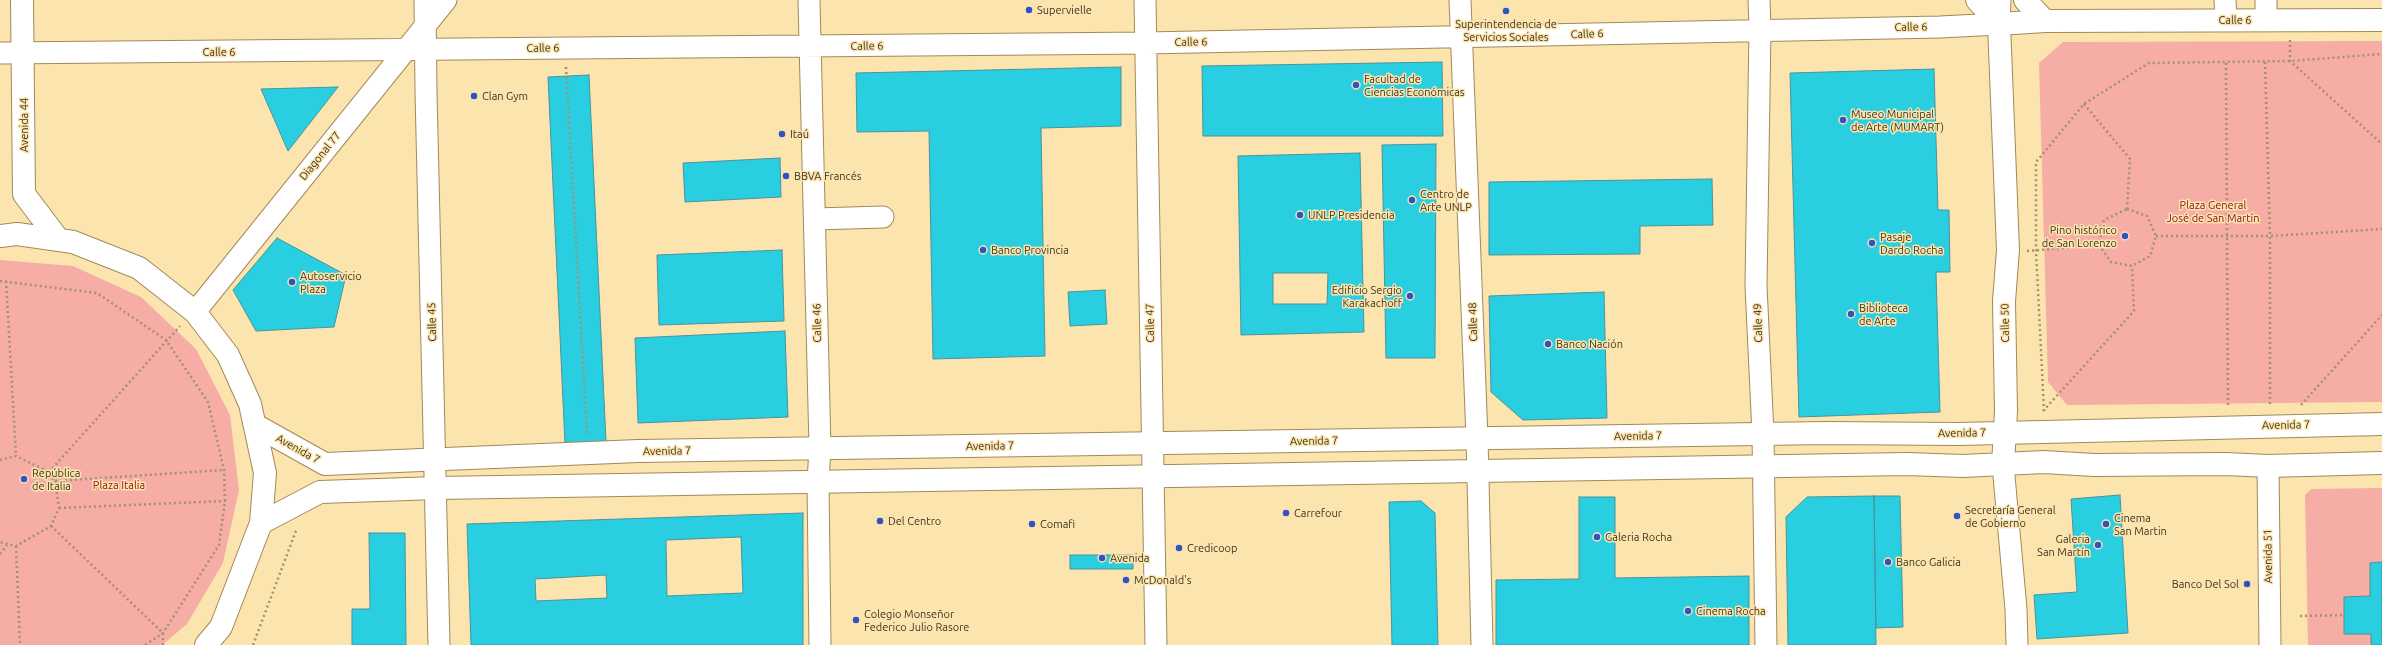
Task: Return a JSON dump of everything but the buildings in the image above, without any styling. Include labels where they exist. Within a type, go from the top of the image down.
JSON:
[{"type":"main road","name":"Avenida 44","points":[[22,0],[24,194],[58,239]]},
{"type":"main road","points":[[1977,0],[1999,24]]},
{"type":"main road","points":[[2025,0],[2045,21]]},
{"type":"main road","name":"Calle 6","points":[[1999,24],[2226,10],[2266,10],[2290,22],[2382,20]]},
{"type":"main road","name":"Calle 50","points":[[1999,24],[2008,250],[2004,301],[2006,433],[2003,465]]},
{"type":"main road","points":[[0,236],[17,234],[73,242],[139,268],[195,312],[228,355],[250,404],[265,473],[261,523],[224,636],[206,645]]},
{"type":"main road","name":"Avenida 7","points":[[256,426],[325,464],[588,452],[1763,434],[2006,433],[2228,412],[2302,412],[2382,424]]},
{"type":"main road","points":[[261,523],[320,492],[437,488],[1763,466],[2003,465],[2044,462],[2094,465],[2226,464],[2268,466],[2382,464]]},
{"type":"street","points":[[425,0],[425,27]]},
{"type":"street","name":"Diagonal 77","points":[[195,312],[416,49],[425,27],[446,0]]},
{"type":"street","name":"Calle 46","points":[[810,0],[820,448],[818,482],[820,645]]},
{"type":"street","name":"Calle 47","points":[[1145,0],[1156,645]]},
{"type":"street","name":"Calle 48","points":[[1460,0],[1477,438],[1482,645]]},
{"type":"street","name":"Calle 49","points":[[1758,0],[1760,29],[1756,286],[1763,434],[1766,645]]},
{"type":"street","name":"Calle 50","points":[[1999,24],[2000,0]]},
{"type":"street","name":"Calle 6","points":[[0,54],[1146,43],[1461,38],[1760,29],[1999,24]]},
{"type":"street","name":"Calle 45","points":[[416,49],[436,459],[439,645]]},
{"type":"street","points":[[815,219],[883,217]]},
{"type":"street","name":"Calle 50","points":[[2003,465],[2016,609],[2017,645]]},
{"type":"street","name":"Avenida 51","points":[[2268,466],[2270,645]]},
{"type":"path","points":[[2290,22],[2290,61],[2382,144]]},
{"type":"path","points":[[565,48],[588,452]]},
{"type":"path","points":[[2043,411],[2036,251],[2036,162],[2084,104],[2149,64],[2290,61],[2382,54]]},
{"type":"path","points":[[2265,62],[2270,236],[2270,407]]},
{"type":"path","points":[[2226,63],[2228,412]]},
{"type":"path","points":[[2084,104],[2130,160],[2126,209]]},
{"type":"path","points":[[2126,209],[2146,216],[2156,236],[2150,256],[2132,266],[2111,262],[2099,245],[2104,220],[2126,209]]},
{"type":"path","points":[[2156,236],[2270,236],[2382,229]]},
{"type":"path","points":[[2008,250],[2036,251],[2099,245]]},
{"type":"path","points":[[2043,411],[2134,311],[2132,266]]},
{"type":"path","points":[[0,281],[97,294],[166,340],[208,402],[224,470],[225,501],[219,545],[163,633],[145,645]]},
{"type":"path","points":[[6,281],[16,456]]},
{"type":"path","points":[[49,472],[166,340],[195,312]]},
{"type":"path","points":[[2302,412],[2382,315]]},
{"type":"path","points":[[2263,407],[2278,406]]},
{"type":"path","points":[[2043,411],[2050,411]]},
{"type":"path","points":[[0,460],[16,456],[49,472],[55,481],[59,508],[51,526],[16,546],[7,545],[0,542]]},
{"type":"path","points":[[55,481],[224,470]]},
{"type":"path","points":[[59,508],[225,501]]},
{"type":"path","points":[[253,645],[296,529],[301,523]]},
{"type":"path","points":[[51,526],[163,633],[163,645]]},
{"type":"path","points":[[0,554],[7,545]]},
{"type":"path","points":[[16,546],[20,645]]},
{"type":"path","points":[[2300,616],[2344,615]]},
{"type":"green space","name":"Plaza General José de San Martín","points":[[2382,41],[2382,402],[2067,405],[2048,382],[2039,63],[2063,42]]},
{"type":"green space","name":"Plaza Italia","points":[[0,260],[73,266],[141,297],[196,349],[230,415],[239,490],[223,563],[187,624],[162,645],[0,645]]},
{"type":"green space","points":[[2382,488],[2382,645],[2308,645],[2305,495],[2311,489]]},
{"type":"place","name":"Supervielle","points":[[1029,10]]},
{"type":"place","name":"Superintendencia de Servicios Sociales","points":[[1506,11]]},
{"type":"place","name":"Facultad de Ciencias Económicas","points":[[1356,85]]},
{"type":"place","name":"Clan Gym","points":[[474,96]]},
{"type":"place","name":"Museo Municipal de Arte (MUMART)","points":[[1843,120]]},
{"type":"place","name":"Itaú","points":[[782,134]]},
{"type":"place","name":"BBVA Francés","points":[[786,176]]},
{"type":"place","name":"Centro de Arte UNLP","points":[[1412,200]]},
{"type":"place","name":"UNLP Presidencia","points":[[1300,215]]},
{"type":"place","name":"Pino histórico de San Lorenzo","points":[[2125,236]]},
{"type":"place","name":"Pasaje Dardo Rocha","points":[[1872,243]]},
{"type":"place","name":"Banco Provincia","points":[[983,250]]},
{"type":"place","name":"Autoservicio Plaza","points":[[292,282]]},
{"type":"place","name":"Edificio Sergio Karakachoff","points":[[1410,296]]},
{"type":"place","name":"Biblioteca de Arte","points":[[1851,314]]},
{"type":"place","name":"Banco Nación","points":[[1548,344]]},
{"type":"place","name":"República de Italia","points":[[24,479]]},
{"type":"place","name":"Carrefour","points":[[1286,513]]},
{"type":"place","name":"Secretaría General de Gobierno","points":[[1957,516]]},
{"type":"place","name":"Del Centro","points":[[880,521]]},
{"type":"place","name":"Comafi","points":[[1032,524]]},
{"type":"place","name":"Cinema San Martin","points":[[2106,524]]},
{"type":"place","name":"Galeria Rocha","points":[[1597,537]]},
{"type":"place","name":"Galeria San Martín","points":[[2098,545]]},
{"type":"place","name":"Credicoop","points":[[1179,548]]},
{"type":"place","name":"Avenida","points":[[1102,558]]},
{"type":"place","name":"Banco Galicia","points":[[1888,562]]},
{"type":"place","name":"McDonald's","points":[[1126,580]]},
{"type":"place","name":"Banco Del Sol","points":[[2247,584]]},
{"type":"place","name":"Cinema Rocha","points":[[1688,611]]},
{"type":"place","name":"Colegio Monseñor Federico Julio Rasore","points":[[856,620]]}]
